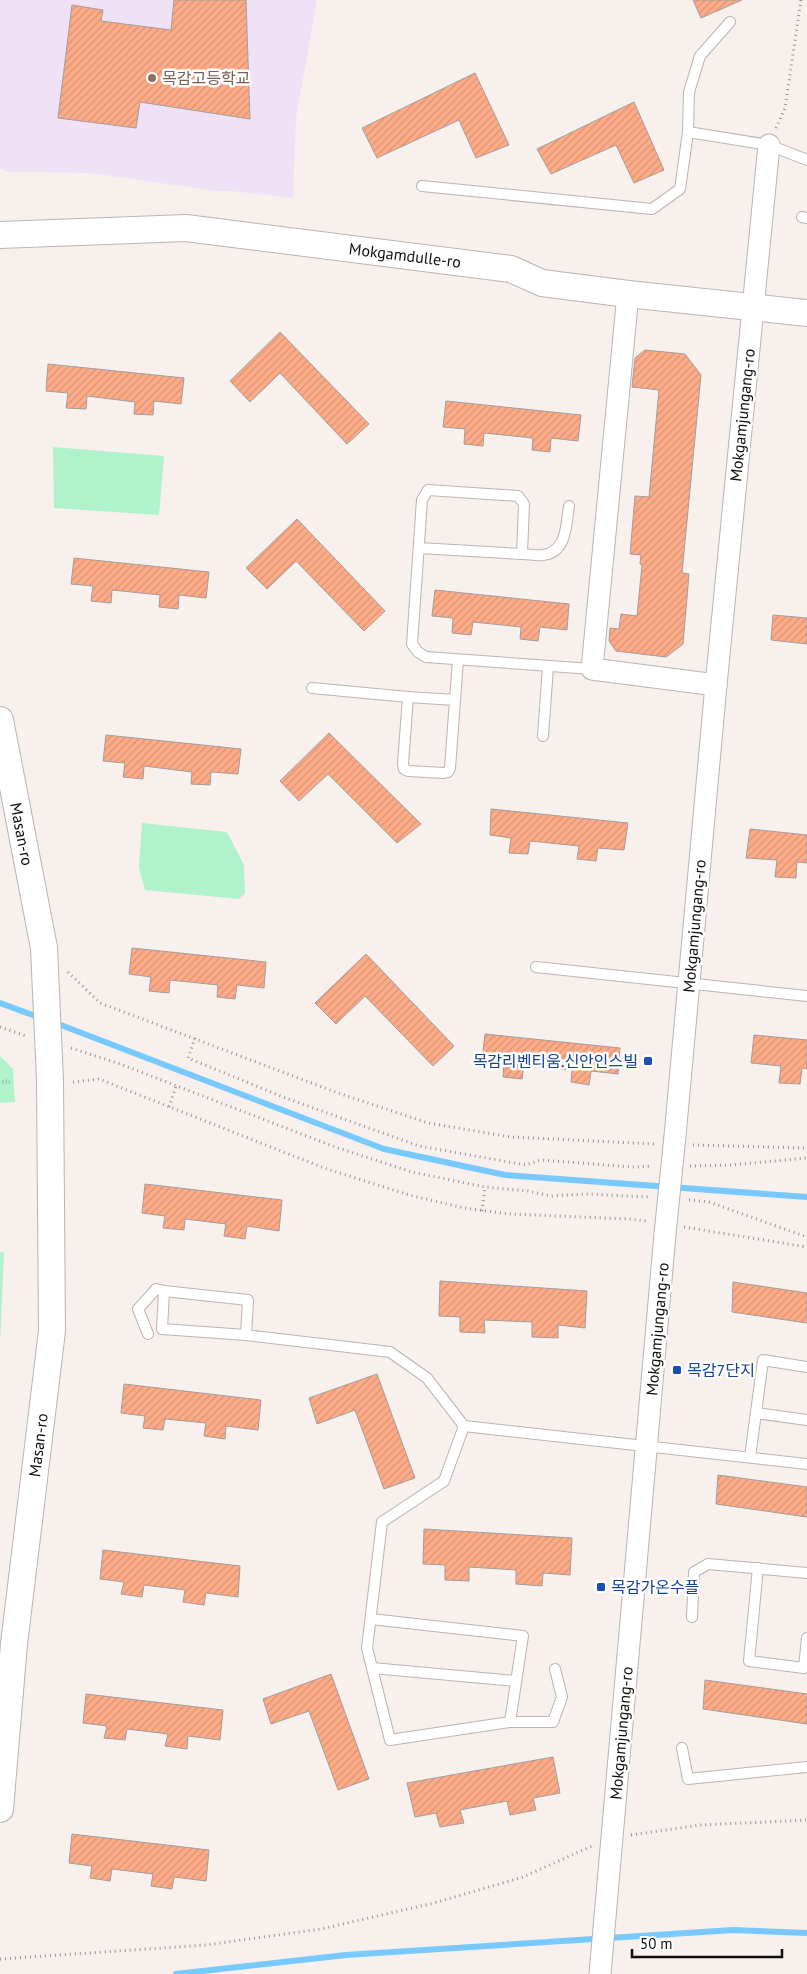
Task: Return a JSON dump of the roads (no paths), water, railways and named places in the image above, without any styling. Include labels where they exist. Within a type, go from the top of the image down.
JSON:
[{"type":"street","name":"Mokgamjungang-ro","points":[[600,1974],[647,1446],[670,1230],[672,1142],[769,145]]},
{"type":"street","name":"Mokgamdulle-ro","points":[[0,235],[186,228],[512,269],[542,283],[807,313]]},
{"type":"street","points":[[628,294],[592,669],[716,685]]},
{"type":"street","name":"Masan-ro","points":[[0,720],[44,948],[50,1082],[52,1331],[14,1644],[0,1809]]},
{"type":"lane","points":[[422,186],[652,209],[680,189],[688,132],[689,92],[700,56],[730,22]]},
{"type":"lane","points":[[688,132],[769,145],[807,160]]},
{"type":"lane","points":[[522,554],[524,504],[518,496],[428,490],[422,500],[412,644],[418,652],[426,656],[592,669]]},
{"type":"lane","points":[[420,548],[544,555],[558,549],[565,535],[569,506]]},
{"type":"lane","points":[[408,697],[402,764],[404,769],[408,771],[448,772],[450,768],[458,660]]},
{"type":"lane","points":[[543,736],[548,667]]},
{"type":"lane","points":[[312,688],[455,700]]},
{"type":"lane","points":[[536,967],[807,996]]},
{"type":"lane","points":[[148,1334],[138,1309],[156,1289],[248,1300],[246,1335]]},
{"type":"lane","points":[[164,1291],[162,1329],[246,1335],[390,1352],[427,1378],[464,1426],[807,1464]]},
{"type":"lane","points":[[750,1457],[763,1360],[807,1367]]},
{"type":"lane","points":[[756,1413],[807,1420]]},
{"type":"lane","points":[[464,1426],[444,1481],[382,1522],[368,1648],[390,1740],[510,1722],[553,1722],[562,1696],[555,1669]]},
{"type":"lane","points":[[692,1617],[694,1572],[708,1564],[807,1572]]},
{"type":"lane","points":[[758,1568],[749,1661],[804,1668],[807,1638]]},
{"type":"lane","points":[[371,1620],[523,1636],[510,1722]]},
{"type":"lane","points":[[372,1668],[516,1680]]},
{"type":"lane","points":[[682,1748],[688,1779],[807,1767]]},
{"type":"waterway","points":[[0,1003],[41,1018]]},
{"type":"waterway","points":[[53,1022],[384,1149],[505,1175],[807,1197]]},
{"type":"waterway","points":[[176,1974],[346,1955],[733,1930],[807,1933]]},
{"type":"place","name":"목감고등학교","points":[[152,78]]},
{"type":"place","name":"목감리벤티움.신안인스빌","points":[[648,1061]]},
{"type":"place","name":"목감7단지","points":[[677,1370]]},
{"type":"place","name":"목감가온수플","points":[[601,1587]]}]
